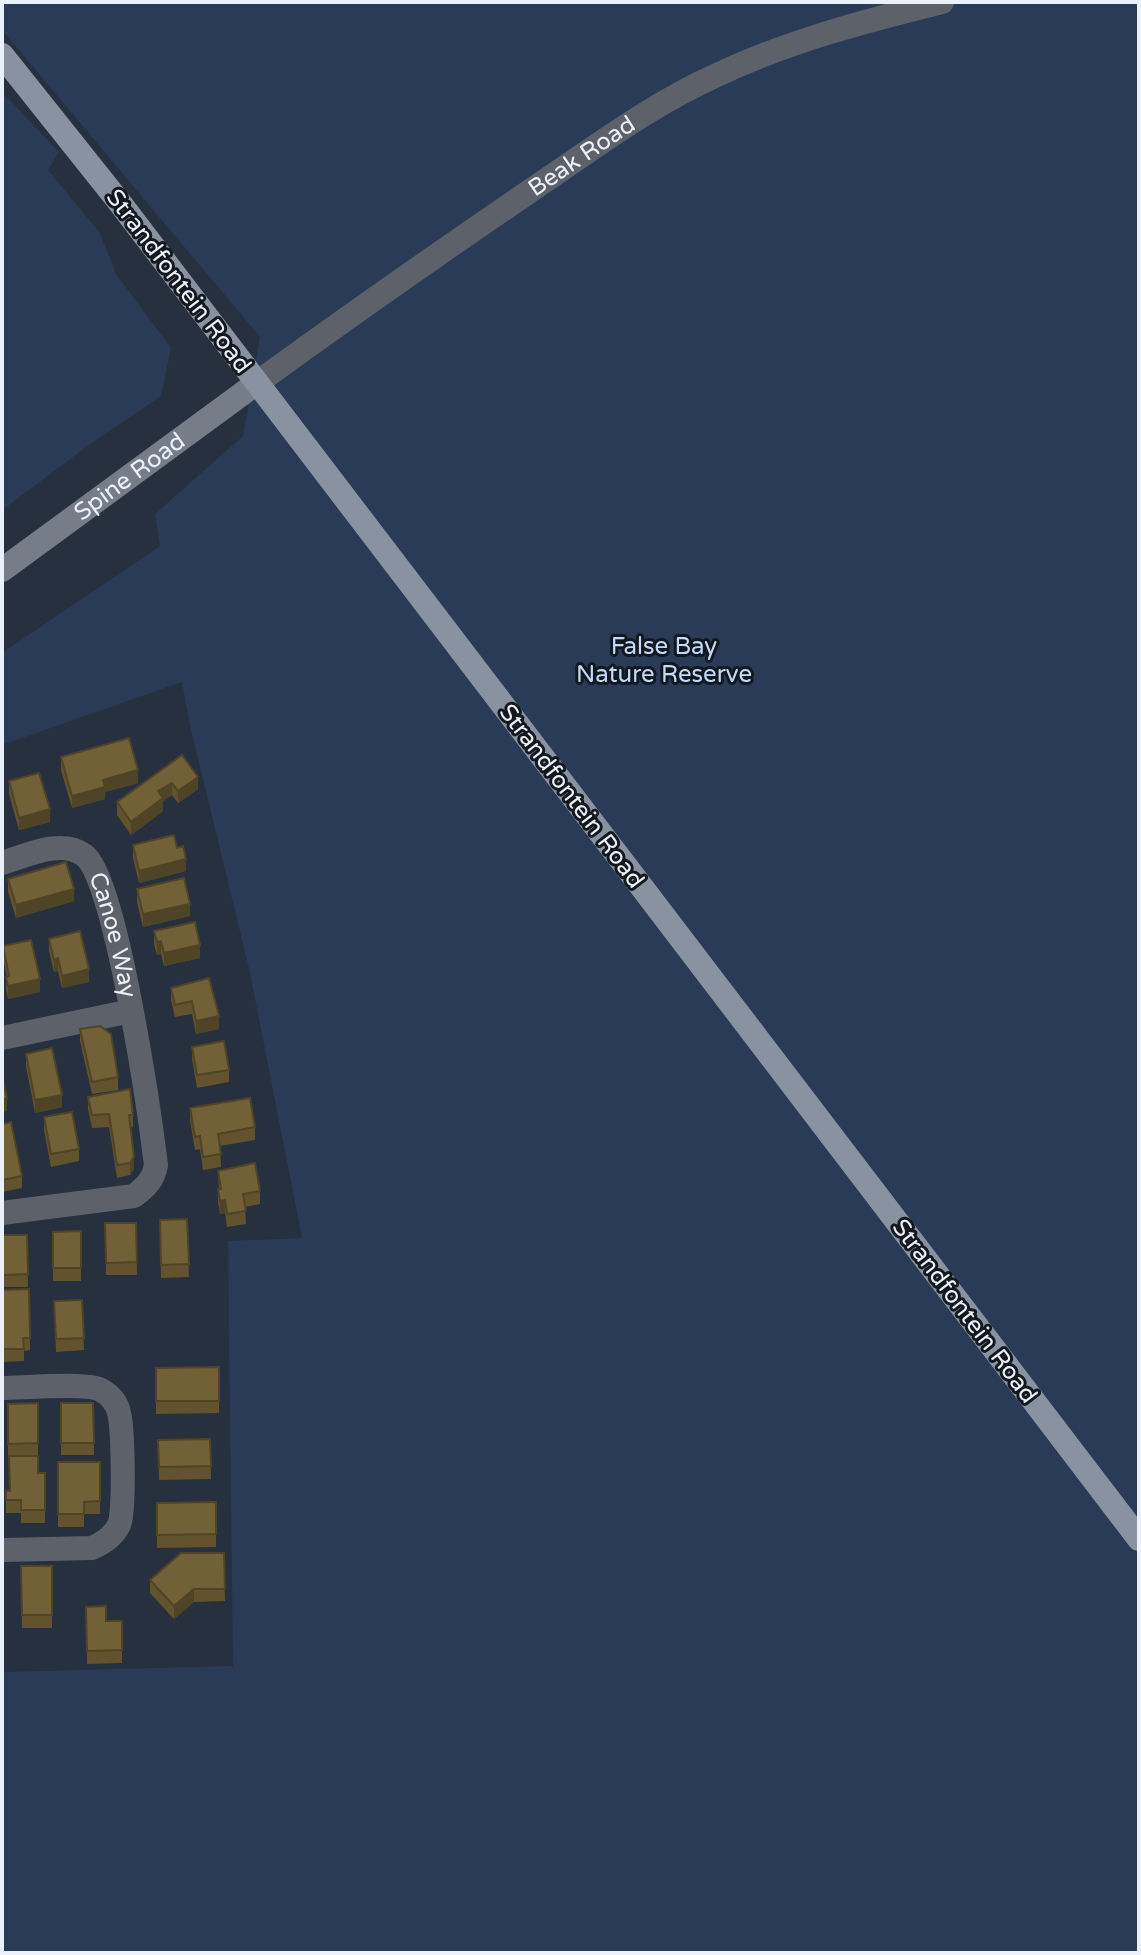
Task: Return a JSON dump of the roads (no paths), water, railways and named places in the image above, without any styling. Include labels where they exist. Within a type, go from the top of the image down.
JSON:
[{"type":"main road","name":"Strandfontein Road","points":[[2,55],[94,170],[1139,1539]]},
{"type":"main road","name":"Spine Road","points":[[2,570],[257,383]]},
{"type":"street","name":"Beak Road","points":[[257,383],[405,276],[631,122],[713,76],[778,48],[861,22],[942,2]]},
{"type":"street","name":"Canoe Way","points":[[2,863],[61,848],[73,849],[89,859],[95,868],[121,957],[131,1011]]},
{"type":"street","points":[[2,1038],[131,1011],[145,1080],[156,1165],[146,1187],[134,1196],[2,1213]]},
{"type":"street","points":[[2,1388],[95,1387],[113,1399],[121,1423],[122,1518],[114,1534],[92,1548],[2,1550]]},
{"type":"park label","name":"False Bay Nature Reserve","points":[[664,660]]}]
